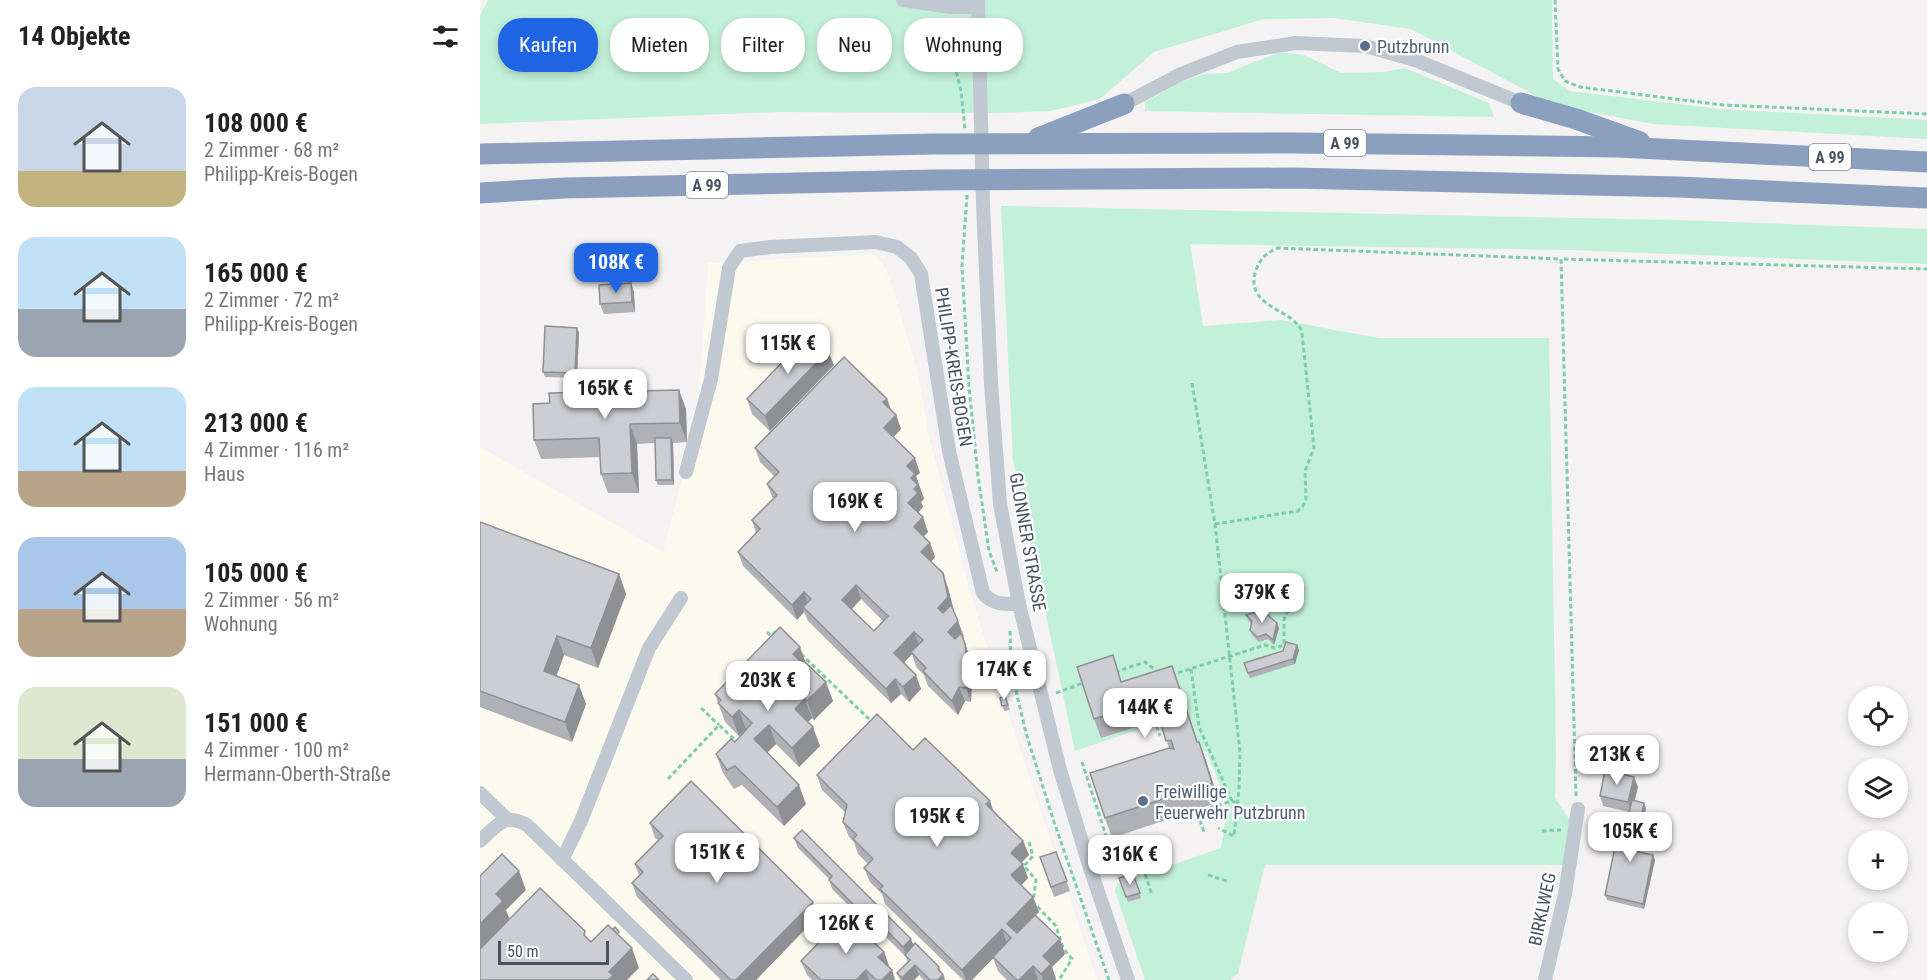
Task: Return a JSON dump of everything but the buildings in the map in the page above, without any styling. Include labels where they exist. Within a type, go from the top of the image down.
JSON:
[{"type":"highway","points":[[1521,103],[1576,119],[1663,150]]},
{"type":"highway","points":[[1027,143],[1124,104]]},
{"type":"highway","name":"A 99","points":[[480,154],[933,144],[1295,143],[1617,147],[1927,162]]},
{"type":"highway","name":"A 99","points":[[480,192],[933,180],[1316,179],[1679,187],[1927,198]]},
{"type":"street","points":[[903,0],[951,7],[978,4]]},
{"type":"street","name":"GLONNER STRASSE","points":[[978,4],[983,204],[991,383],[1000,504],[1013,604],[1060,770],[1128,980]]},
{"type":"street","points":[[1124,104],[1181,74],[1237,52],[1296,43],[1365,46],[1395,54],[1416,60],[1521,103]]},
{"type":"street","name":"PHILIPP-KREIS-BOGEN","points":[[686,472],[711,379],[729,268],[740,251],[770,247],[876,242],[897,247],[911,258],[921,274],[949,451],[982,593],[996,604],[1013,604]]},
{"type":"street","points":[[562,860],[581,822],[649,648],[681,598]]},
{"type":"street","points":[[480,792],[508,820]]},
{"type":"street","name":"BIRKLWEG","points":[[1545,980],[1565,894],[1578,809]]},
{"type":"street","points":[[480,841],[496,826],[508,820],[518,820],[527,825],[686,980]]},
{"type":"path","points":[[1555,0],[1557,69],[1565,81],[1580,87],[1723,105],[1927,114]]},
{"type":"path","points":[[951,7],[952,54],[961,91],[964,116]]},
{"type":"path","points":[[967,204],[962,266],[969,387],[978,476],[989,551],[998,573]]},
{"type":"path","points":[[1215,524],[1298,511],[1306,499],[1305,471],[1314,448],[1302,333],[1298,324],[1292,319],[1265,303],[1259,295],[1254,275],[1259,262],[1268,252],[1278,248],[1561,259],[1927,268]]},
{"type":"path","points":[[1561,259],[1574,788]]},
{"type":"path","points":[[1192,383],[1215,524],[1240,752],[1234,836],[1218,828]]},
{"type":"path","points":[[1114,673],[1145,662],[1164,677],[1265,645],[1275,648],[1284,645],[1284,619],[1290,607],[1290,598]]},
{"type":"path","points":[[1013,604],[1010,620],[1011,670],[1026,732],[1054,822],[1109,980]]},
{"type":"path","points":[[767,632],[771,636],[777,630],[786,638]]},
{"type":"path","points":[[794,646],[869,719]]},
{"type":"path","points":[[1190,668],[1199,727],[1232,801]]},
{"type":"path","points":[[1056,692],[1093,680]]},
{"type":"path","points":[[701,708],[738,744]]},
{"type":"path","points":[[1154,719],[1160,736]]},
{"type":"path","points":[[668,779],[719,725]]},
{"type":"path","points":[[1082,762],[1114,860]]},
{"type":"path","points":[[1204,832],[1197,812],[1232,801],[1238,803]]},
{"type":"path","points":[[1542,831],[1575,832]]},
{"type":"path","points":[[1029,842],[1033,856],[1024,866],[1036,880],[1033,902],[1056,926],[1063,948],[1072,959],[1059,980]]},
{"type":"path","points":[[1138,853],[1152,895]]},
{"type":"path","points":[[1208,875],[1227,881]]},
{"type":"shaded area","points":[[874,254],[884,265],[893,289],[918,373],[929,437],[970,591],[1002,695],[1097,980],[480,980],[480,447],[663,552],[693,437],[708,263]]},
{"type":"green space","points":[[488,0],[1552,0],[1553,79],[1570,91],[1720,109],[1927,120],[1927,139],[1653,124],[1553,105],[1411,29],[1334,18],[1264,19],[1154,52],[1100,99],[1051,111],[998,113],[778,112],[480,124],[480,16]]},
{"type":"green space","points":[[1280,52],[1304,55],[1341,73],[1384,72],[1405,68],[1489,103],[1494,117],[1145,111],[1145,102],[1181,82],[1204,74],[1227,73]]},
{"type":"green space","points":[[1001,206],[1674,220],[1927,229],[1927,264],[1570,250],[1190,244],[1203,326],[1281,320],[1379,338],[1549,338],[1555,798],[1571,822],[1565,865],[1265,865],[1238,973],[1230,980],[1145,980],[1115,891],[1117,884],[1221,848],[1228,805],[1206,751],[1200,752],[1161,722],[1075,751],[1013,460]]},
{"type":"place","name":"Putzbrunn","points":[[1365,46]]},
{"type":"place","name":"Freiwillige Feuerwehr Putzbrunn","points":[[1143,801]]}]
